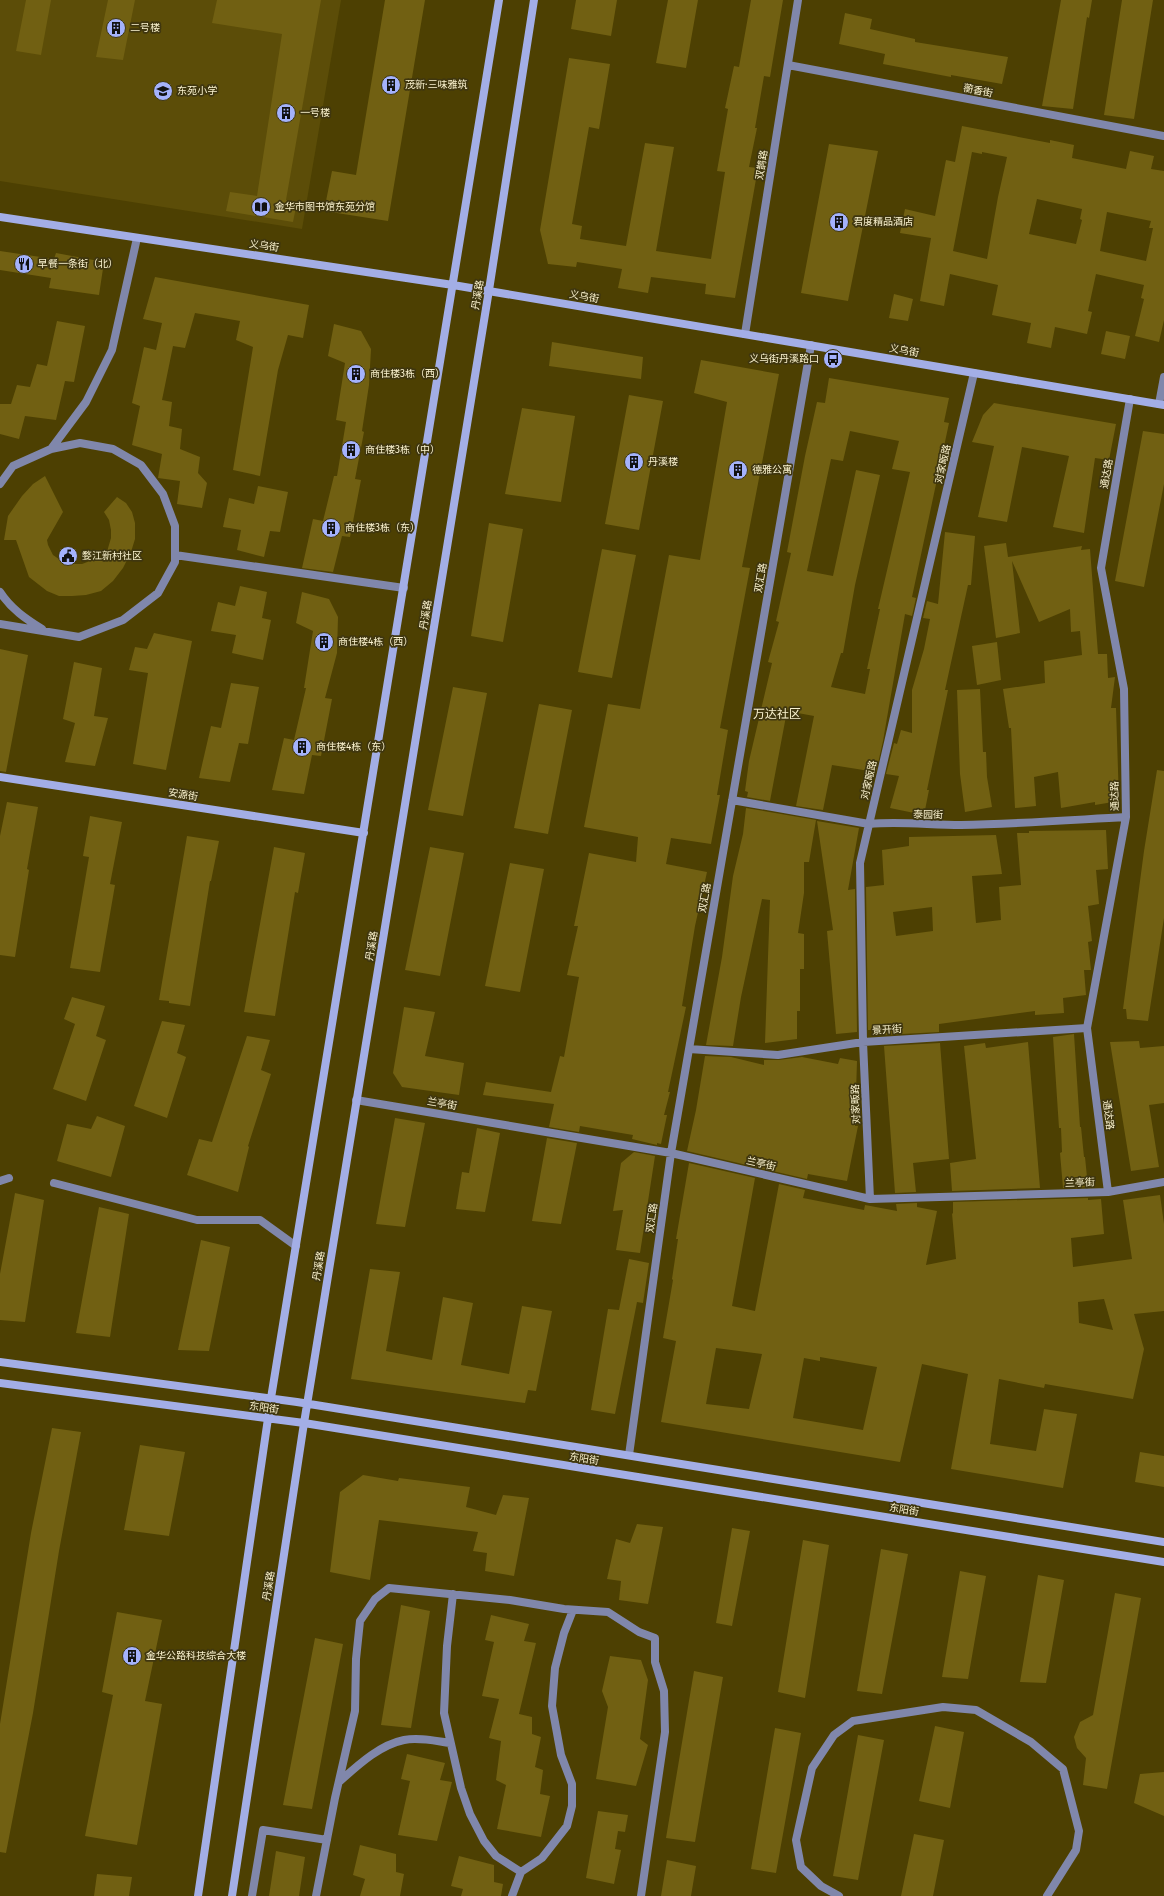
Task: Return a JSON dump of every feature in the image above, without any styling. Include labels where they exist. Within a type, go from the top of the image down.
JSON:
[{"type":"main road","points":[[198,1896],[271,1398],[499,0]]},
{"type":"main road","name":"丹溪路","points":[[232,1896],[307,1403],[489,290],[534,0]]},
{"type":"main road","name":"义乌街","points":[[0,217],[453,284],[1162,404]]},
{"type":"main road","name":"安源街","points":[[0,777],[364,833]]},
{"type":"main road","name":"东阳街","points":[[0,1362],[307,1403],[1164,1542]]},
{"type":"main road","name":"东阳街","points":[[0,1383],[304,1423],[1164,1562]]},
{"type":"street","name":"双鹊路","points":[[745,334],[798,0]]},
{"type":"street","name":"蘅香街","points":[[788,65],[1164,136]]},
{"type":"street","points":[[51,449],[86,402],[112,350],[137,238]]},
{"type":"street","name":"双汇路","points":[[629,1455],[671,1154],[811,345]]},
{"type":"street","name":"对家畈路","points":[[870,1199],[863,1042],[860,863],[974,373]]},
{"type":"street","points":[[1162,404],[1164,377]]},
{"type":"street","name":"通达路","points":[[1108,1192],[1087,1028],[1126,817],[1124,689],[1101,568],[1130,399]]},
{"type":"street","points":[[0,482],[13,466],[51,449],[80,443],[113,449],[141,465],[163,494],[175,526],[175,562],[158,593],[124,620],[79,637],[0,624]]},
{"type":"street","points":[[175,555],[404,588]]},
{"type":"street","points":[[0,592],[7,603],[44,631]]},
{"type":"street","name":"泰园街","points":[[732,800],[869,824],[882,823],[929,826],[975,825],[1126,817]]},
{"type":"street","name":"景开街","points":[[689,1049],[778,1055],[863,1042],[1087,1028]]},
{"type":"street","name":"兰亭街","points":[[356,1100],[671,1154],[870,1199],[1108,1192],[1164,1182]]},
{"type":"street","points":[[0,1181],[9,1178]]},
{"type":"street","points":[[54,1183],[197,1220],[260,1220],[296,1246]]},
{"type":"street","points":[[316,1896],[355,1711],[356,1659],[360,1620],[375,1599],[389,1588],[510,1600],[573,1610],[608,1612],[640,1632],[656,1638],[655,1662],[664,1691],[665,1732],[641,1896]]},
{"type":"street","points":[[453,1594],[447,1646],[444,1713],[461,1788],[470,1814],[484,1841],[496,1856],[521,1872]]},
{"type":"street","points":[[512,1896],[521,1872],[542,1858],[567,1826],[572,1806],[572,1784],[561,1755],[552,1706],[555,1668],[564,1633],[573,1610]]},
{"type":"street","points":[[839,1896],[821,1886],[801,1867],[796,1840],[812,1768],[834,1735],[853,1721],[943,1707],[976,1710],[1031,1742],[1063,1769],[1079,1831],[1076,1850],[1047,1896]]},
{"type":"street","points":[[339,1782],[378,1751],[403,1740],[426,1739],[450,1743]]},
{"type":"street","points":[[252,1896],[263,1830],[327,1840]]},
{"type":"shaded area","name":"东苑小学","points":[[0,0],[341,0],[302,229],[0,181]]},
{"type":"building","points":[[26,0],[51,0],[41,55],[16,51]]},
{"type":"building","name":"二号楼","points":[[108,0],[135,0],[123,60],[96,57]]},
{"type":"building","name":"一号楼","points":[[217,0],[321,0],[286,200],[297,202],[293,222],[226,211],[230,192],[257,196],[282,34],[212,23]]},
{"type":"building","name":"茂新·三味雅筑","points":[[385,0],[425,0],[388,221],[324,211],[332,171],[356,175]]},
{"type":"building","points":[[576,0],[617,0],[611,36],[571,29]]},
{"type":"building","points":[[668,0],[698,0],[686,68],[656,63]]},
{"type":"building","points":[[751,0],[783,0],[770,77],[764,76],[755,128],[757,128],[749,167],[758,168],[735,298],[705,294],[706,284],[651,277],[648,293],[618,288],[622,269],[577,262],[576,267],[548,264],[540,230],[569,58],[610,64],[599,129],[589,127],[572,224],[582,226],[580,239],[626,246],[645,143],[674,147],[656,251],[711,259],[725,172],[717,171],[728,109],[725,108],[734,66],[739,67]]},
{"type":"building","points":[[1061,0],[1092,0],[1089,18],[1087,17],[1073,109],[1042,106]]},
{"type":"building","points":[[1122,0],[1153,0],[1134,119],[1104,115]]},
{"type":"building","points":[[845,13],[872,19],[870,29],[915,39],[915,42],[1008,57],[1002,84],[951,75],[951,77],[883,64],[885,54],[839,44]]},
{"type":"building","points":[[962,126],[1050,143],[1050,140],[1074,145],[1072,158],[1126,169],[1130,151],[1154,156],[1151,169],[1164,171],[1164,320],[1159,342],[1135,336],[1144,299],[1141,298],[1144,285],[1096,274],[1088,311],[1092,312],[1087,334],[1055,327],[1051,348],[1027,343],[1031,323],[992,315],[998,285],[950,274],[944,306],[920,301],[931,238],[900,233],[905,209],[935,216],[946,160],[955,162]],"holes":[[[972,152],[982,154],[982,152],[1007,157],[987,259],[953,251]],[[1037,199],[1082,209],[1080,219],[1082,220],[1076,244],[1029,234]],[[1107,212],[1151,221],[1149,228],[1153,228],[1146,261],[1100,251]]]},
{"type":"building","name":"君度精品酒店","points":[[829,144],[878,151],[848,301],[801,293]]},
{"type":"building","points":[[0,251],[54,259],[56,253],[104,262],[99,295],[49,288],[51,278],[0,270]]},
{"type":"building","points":[[155,277],[309,305],[303,338],[288,335],[278,370],[260,476],[233,470],[253,347],[236,340],[240,321],[195,313],[185,348],[173,346],[162,400],[172,402],[169,426],[182,429],[180,449],[200,457],[198,473],[207,483],[202,508],[177,504],[180,481],[158,478],[162,454],[132,445],[140,406],[132,403],[144,347],[156,350],[162,323],[143,319]]},
{"type":"building","points":[[894,294],[913,299],[908,321],[889,318]]},
{"type":"building","points":[[57,321],[85,326],[74,382],[65,381],[56,420],[25,416],[19,439],[0,434],[0,404],[11,404],[17,385],[30,387],[37,364],[47,366]]},
{"type":"building","points":[[334,324],[361,331],[371,349],[369,385],[362,431],[364,432],[355,479],[361,480],[350,537],[342,536],[333,572],[302,568],[313,519],[323,521],[334,476],[337,476],[346,422],[336,420],[345,363],[328,356]]},
{"type":"building","points":[[1106,331],[1130,336],[1125,359],[1101,354]]},
{"type":"building","points":[[552,342],[643,357],[641,379],[549,366]]},
{"type":"building","points":[[701,360],[779,374],[742,567],[750,568],[720,728],[728,730],[717,795],[720,795],[711,844],[671,838],[666,864],[707,872],[695,926],[682,1006],[686,1007],[668,1092],[670,1092],[664,1115],[667,1115],[661,1144],[657,1143],[657,1145],[632,1139],[633,1135],[580,1126],[579,1132],[549,1127],[554,1104],[483,1095],[486,1082],[551,1092],[560,1056],[564,1057],[579,977],[567,975],[578,926],[574,926],[589,853],[636,862],[638,837],[584,827],[608,704],[640,709],[669,555],[700,560],[727,402],[694,393]]},
{"type":"building","points":[[829,378],[949,398],[944,422],[949,423],[912,597],[916,598],[912,616],[905,614],[883,741],[876,772],[832,765],[823,810],[796,806],[814,716],[787,711],[770,801],[747,797],[748,792],[745,791],[749,761],[772,663],[768,662],[779,622],[776,621],[791,553],[787,552],[805,456],[817,402],[825,403]],"holes":[[[850,431],[899,441],[892,469],[910,472],[878,609],[880,609],[867,669],[870,669],[865,694],[831,687],[841,653],[843,653],[855,585],[880,475],[856,470],[833,576],[807,571],[831,459],[843,461]]]},
{"type":"building","name":"丹溪楼","points":[[629,395],[663,401],[639,530],[605,524]]},
{"type":"building","points":[[994,403],[1116,424],[1109,460],[1095,458],[1084,533],[1053,527],[1069,456],[1022,447],[1007,522],[978,517],[994,446],[972,442],[983,415]]},
{"type":"building","points":[[522,408],[575,416],[561,502],[505,494]]},
{"type":"building","points":[[1143,431],[1164,434],[1164,484],[1144,587],[1115,581]]},
{"type":"building","points":[[45,476],[63,512],[47,540],[48,545],[53,555],[66,564],[82,564],[106,555],[111,538],[111,530],[109,520],[104,512],[117,497],[126,503],[132,512],[135,523],[135,539],[131,552],[123,568],[113,581],[101,591],[86,595],[59,596],[47,591],[29,577],[16,540],[4,540],[8,516],[22,496],[33,484]]},
{"type":"building","points":[[258,486],[288,492],[280,532],[270,531],[264,557],[237,550],[241,530],[223,527],[229,498],[254,504]]},
{"type":"building","points":[[489,523],[523,529],[503,642],[471,636]]},
{"type":"building","points":[[945,532],[975,536],[971,585],[968,585],[945,690],[948,690],[927,790],[929,790],[924,815],[890,808],[899,776],[886,774],[894,743],[897,744],[901,730],[912,733],[912,690],[924,649],[930,619],[923,618],[927,601],[938,604]]},
{"type":"building","points":[[1006,543],[1008,557],[1082,546],[1081,550],[1090,549],[1098,654],[1107,654],[1108,678],[1115,677],[1111,708],[1116,708],[1119,801],[1095,805],[1095,802],[1061,808],[1058,772],[1034,777],[1036,806],[1015,808],[1011,728],[1009,728],[1003,689],[1045,683],[1044,661],[1082,655],[1080,631],[1071,632],[1070,609],[1039,622],[1012,561],[1020,633],[996,638],[984,546]]},
{"type":"building","points":[[602,549],[636,555],[612,678],[578,672]]},
{"type":"building","points":[[240,586],[267,592],[262,618],[271,620],[263,660],[232,653],[236,635],[211,631],[218,602],[235,606]]},
{"type":"building","points":[[302,592],[329,599],[338,617],[337,653],[325,698],[332,699],[321,756],[312,755],[304,794],[272,790],[284,738],[294,740],[306,688],[304,688],[313,631],[296,623]]},
{"type":"building","points":[[154,633],[192,641],[166,770],[133,764],[148,673],[129,670],[135,647],[147,649]]},
{"type":"building","points":[[997,642],[1001,680],[977,685],[972,646]]},
{"type":"building","points":[[0,649],[28,655],[6,772],[0,771]]},
{"type":"building","points":[[74,662],[102,668],[94,716],[108,718],[95,766],[65,762],[75,723],[63,719]]},
{"type":"building","points":[[231,683],[259,687],[248,744],[239,743],[230,782],[199,778],[211,726],[221,728]]},
{"type":"building","points":[[453,687],[487,693],[463,816],[428,810]]},
{"type":"building","points":[[980,689],[983,752],[986,752],[987,777],[992,807],[965,812],[960,774],[957,690]]},
{"type":"building","points":[[539,704],[572,710],[548,834],[514,828]]},
{"type":"building","points":[[1157,770],[1164,771],[1164,918],[1148,1021],[1127,1019],[1126,1009],[1123,1009],[1144,851]]},
{"type":"building","points":[[7,802],[38,807],[27,869],[29,870],[15,957],[0,955],[0,836]]},
{"type":"building","points":[[746,808],[816,820],[809,862],[804,862],[804,893],[798,933],[804,934],[804,969],[800,969],[800,1011],[797,1011],[797,1039],[765,1043],[770,900],[762,899],[741,997],[733,1046],[706,1045],[722,957],[733,876],[743,834]]},
{"type":"building","points":[[90,816],[122,822],[110,884],[115,885],[100,972],[70,968],[89,857],[83,856]]},
{"type":"building","points":[[817,821],[859,828],[848,890],[855,889],[857,1032],[836,1034],[827,931],[833,930]]},
{"type":"building","points":[[1106,830],[1108,869],[1096,870],[1099,904],[1088,906],[1092,941],[1088,942],[1091,970],[1084,970],[1086,995],[1063,998],[1064,1013],[1035,1015],[1035,1011],[939,1024],[939,1032],[883,1035],[882,1030],[868,1030],[866,887],[884,885],[882,850],[909,846],[909,837],[996,835],[1002,874],[972,876],[976,923],[1001,920],[999,887],[1021,885],[1017,833],[1029,833],[1029,831]],"holes":[[[932,907],[933,931],[896,936],[893,912]]]},
{"type":"building","points":[[187,836],[219,841],[210,881],[190,1006],[159,1000]]},
{"type":"building","points":[[274,847],[305,853],[298,893],[295,892],[275,1016],[244,1012]]},
{"type":"building","points":[[430,847],[464,853],[440,976],[405,970]]},
{"type":"building","points":[[510,863],[544,869],[520,992],[485,986]]},
{"type":"building","points":[[72,997],[105,1006],[96,1036],[106,1040],[86,1101],[53,1089],[75,1024],[64,1019]]},
{"type":"building","points":[[404,1007],[435,1012],[425,1056],[464,1063],[459,1095],[402,1087],[393,1073]]},
{"type":"building","points":[[162,1021],[185,1025],[177,1053],[186,1057],[167,1118],[134,1106]]},
{"type":"building","points":[[1074,1034],[1080,1127],[1088,1187],[1063,1188],[1060,1153],[1062,1152],[1061,1128],[1059,1128],[1053,1037]]},
{"type":"building","points":[[247,1036],[270,1040],[261,1070],[271,1074],[248,1146],[238,1192],[187,1175],[199,1139],[212,1142]]},
{"type":"building","points":[[1139,1041],[1140,1048],[1164,1046],[1164,1103],[1149,1105],[1159,1167],[1131,1171],[1110,1042]]},
{"type":"building","points":[[1028,1042],[1040,1188],[952,1191],[950,1163],[976,1159],[964,1046],[985,1043],[986,1048]]},
{"type":"building","points":[[940,1043],[949,1159],[913,1163],[916,1192],[895,1193],[884,1046]]},
{"type":"building","points":[[705,1056],[731,1057],[764,1065],[764,1060],[802,1057],[838,1064],[840,1058],[857,1061],[855,1126],[858,1126],[847,1181],[808,1174],[807,1179],[687,1151],[696,1110]]},
{"type":"building","points":[[97,1116],[125,1126],[111,1177],[57,1161],[67,1124],[91,1129]]},
{"type":"building","points":[[395,1118],[425,1123],[405,1227],[376,1224]]},
{"type":"building","points":[[477,1128],[500,1133],[485,1212],[456,1209],[462,1172],[469,1173]]},
{"type":"building","points":[[547,1138],[577,1143],[561,1224],[532,1221]]},
{"type":"building","points":[[634,1152],[655,1156],[640,1253],[616,1250],[623,1210],[613,1211],[621,1163]]},
{"type":"building","points":[[689,1163],[755,1178],[732,1306],[755,1311],[779,1184],[805,1190],[803,1198],[864,1210],[865,1205],[897,1211],[896,1204],[917,1203],[917,1207],[937,1211],[926,1265],[956,1259],[952,1213],[953,1214],[953,1202],[1088,1198],[1088,1200],[1101,1199],[1104,1234],[1071,1238],[1073,1267],[1132,1259],[1123,1200],[1160,1195],[1164,1224],[1164,1311],[1134,1314],[1144,1349],[1133,1399],[1045,1384],[1044,1388],[999,1379],[990,1444],[1036,1451],[1044,1409],[1077,1414],[1063,1488],[951,1469],[968,1374],[922,1364],[900,1462],[661,1422],[676,1341],[663,1338],[673,1280],[678,1239],[676,1239]],"holes":[[[1104,1299],[1113,1330],[1079,1323],[1078,1302]],[[716,1348],[762,1354],[749,1409],[706,1404]],[[820,1357],[877,1367],[863,1430],[793,1418],[804,1358],[820,1361]]]},
{"type":"building","points":[[15,1193],[44,1200],[25,1322],[0,1320],[0,1274]]},
{"type":"building","points":[[99,1207],[129,1214],[110,1337],[76,1333]]},
{"type":"building","points":[[201,1240],[230,1247],[209,1351],[178,1350]]},
{"type":"building","points":[[629,1259],[649,1263],[643,1303],[637,1302],[615,1414],[591,1410],[608,1309],[619,1310]]},
{"type":"building","points":[[370,1269],[400,1272],[386,1351],[432,1360],[443,1297],[473,1303],[461,1365],[509,1374],[522,1306],[552,1311],[536,1391],[528,1390],[525,1403],[351,1379]]},
{"type":"building","points":[[52,1428],[81,1432],[59,1551],[33,1713],[6,1853],[0,1852],[0,1724],[31,1533]]},
{"type":"building","points":[[140,1445],[185,1452],[169,1536],[124,1530]]},
{"type":"building","points":[[1140,1452],[1164,1456],[1164,1487],[1135,1482]]},
{"type":"building","points":[[363,1475],[398,1481],[399,1478],[470,1487],[466,1507],[496,1515],[503,1495],[529,1498],[514,1576],[485,1571],[487,1553],[473,1551],[478,1532],[379,1520],[370,1580],[330,1572],[340,1492]]},
{"type":"building","points":[[637,1524],[663,1527],[648,1604],[619,1600],[621,1581],[607,1579],[616,1539],[630,1543]]},
{"type":"building","points":[[732,1528],[750,1531],[732,1626],[716,1623]]},
{"type":"building","points":[[803,1540],[829,1545],[805,1698],[778,1692]]},
{"type":"building","points":[[881,1549],[908,1554],[882,1694],[857,1691]]},
{"type":"building","points":[[960,1571],[986,1576],[968,1679],[942,1677]]},
{"type":"building","points":[[1038,1575],[1064,1580],[1046,1683],[1020,1682]]},
{"type":"building","points":[[1115,1593],[1141,1598],[1107,1789],[1083,1785],[1086,1758],[1077,1748],[1074,1737],[1080,1722],[1093,1715]]},
{"type":"building","points":[[401,1605],[430,1611],[411,1728],[381,1725]]},
{"type":"building","points":[[117,1612],[162,1620],[145,1701],[162,1704],[137,1845],[85,1836],[113,1695],[102,1692]]},
{"type":"building","points":[[491,1615],[529,1624],[524,1641],[536,1643],[519,1714],[532,1717],[532,1734],[541,1737],[535,1767],[543,1770],[540,1794],[550,1796],[541,1837],[497,1829],[506,1785],[496,1780],[501,1741],[489,1738],[499,1699],[482,1696],[494,1642],[485,1640]]},
{"type":"building","points":[[315,1638],[343,1644],[312,1809],[283,1805]]},
{"type":"building","points":[[610,1656],[641,1660],[648,1680],[640,1739],[648,1745],[636,1786],[596,1779],[608,1707],[602,1691]]},
{"type":"building","points":[[694,1671],[723,1677],[695,1842],[666,1838]]},
{"type":"building","points":[[935,1726],[964,1732],[950,1808],[919,1801]]},
{"type":"building","points":[[775,1728],[801,1733],[776,1873],[751,1869]]},
{"type":"building","points":[[858,1735],[884,1740],[858,1880],[833,1876]]},
{"type":"building","points":[[407,1754],[445,1763],[440,1780],[452,1782],[437,1841],[398,1835],[410,1781],[401,1779]]},
{"type":"building","points":[[1164,1772],[1164,1816],[1134,1803],[1140,1774]]},
{"type":"building","points":[[598,1811],[628,1815],[625,1832],[618,1831],[615,1849],[621,1850],[614,1884],[586,1878]]},
{"type":"building","points":[[914,1834],[944,1840],[933,1896],[901,1896]]},
{"type":"building","points":[[360,1845],[396,1854],[396,1872],[404,1874],[400,1896],[360,1896],[365,1879],[353,1875]]},
{"type":"building","points":[[276,1851],[305,1857],[299,1896],[269,1896]]},
{"type":"building","points":[[459,1856],[494,1865],[494,1882],[503,1884],[501,1896],[461,1896],[463,1889],[451,1886]]},
{"type":"building","points":[[667,1860],[696,1866],[691,1896],[661,1896]]},
{"type":"building","points":[[97,1874],[132,1877],[129,1896],[94,1896]]},
{"type":"place","name":"二号楼","points":[[116,28]]},
{"type":"place","name":"茂新·三味雅筑","points":[[391,85]]},
{"type":"place","name":"东苑小学","points":[[163,91]]},
{"type":"place","name":"一号楼","points":[[286,113]]},
{"type":"place","name":"金华市图书馆东苑分馆","points":[[261,207]]},
{"type":"place","name":"君度精品酒店","points":[[839,222]]},
{"type":"place","name":"早餐一条街（北）","points":[[24,264]]},
{"type":"place","name":"义乌街丹溪路口","points":[[833,359]]},
{"type":"place","name":"商住楼3栋（西）","points":[[356,374]]},
{"type":"place","name":"商住楼3栋（中）","points":[[351,450]]},
{"type":"place","name":"丹溪楼","points":[[634,462]]},
{"type":"place","name":"德雅公寓","points":[[738,470]]},
{"type":"place","name":"商住楼3栋（东）","points":[[331,528]]},
{"type":"place","name":"婺江新村社区","points":[[68,556]]},
{"type":"place","name":"商住楼4栋（西）","points":[[324,642]]},
{"type":"place","name":"商住楼4栋（东）","points":[[302,747]]},
{"type":"place","name":"金华公路科技综合大楼","points":[[132,1656]]},
{"type":"district","name":"万达社区","points":[[777,714]]}]
